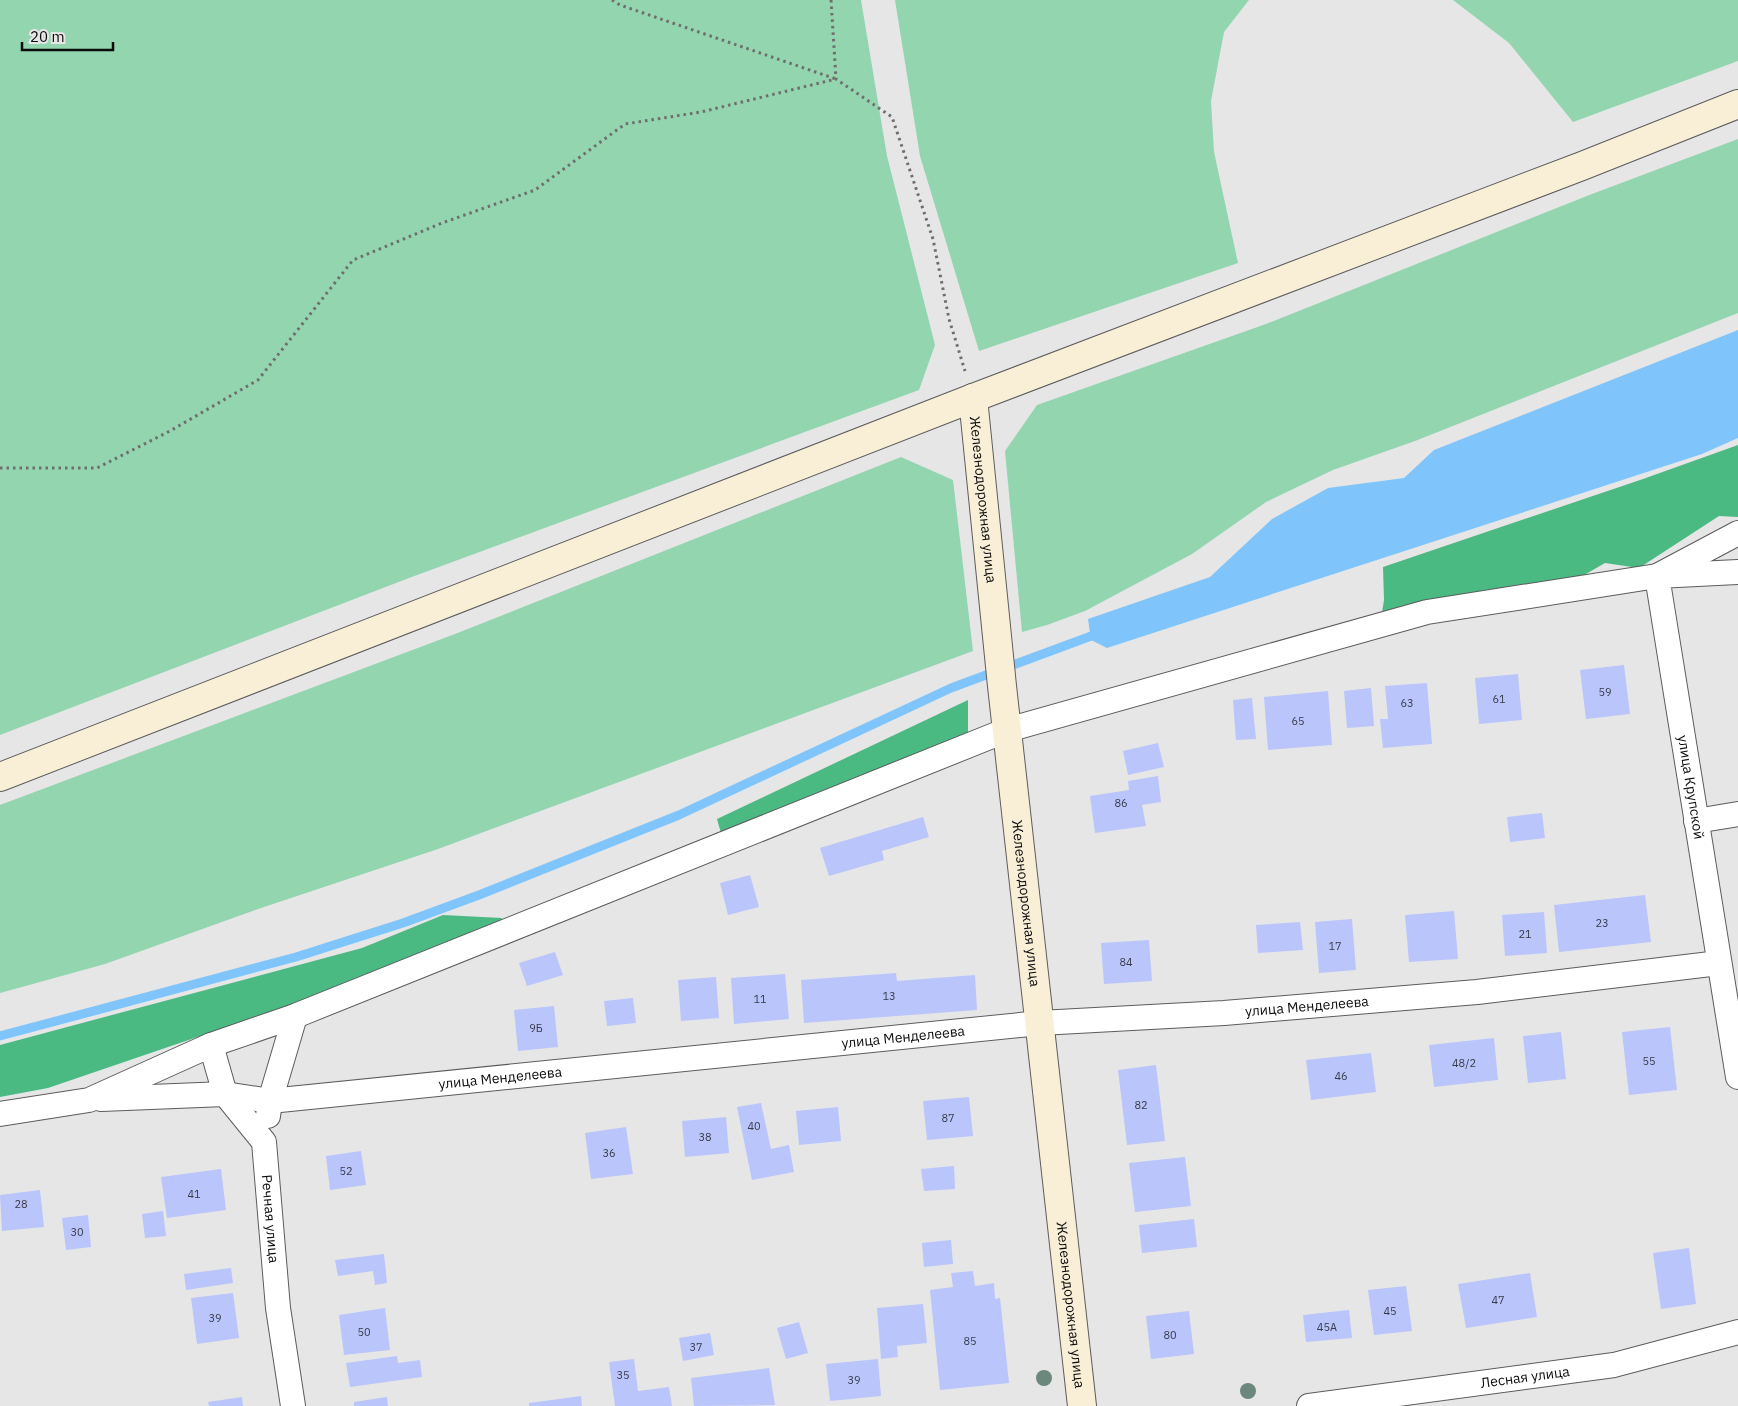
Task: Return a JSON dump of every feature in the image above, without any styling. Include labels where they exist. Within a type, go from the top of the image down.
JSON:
[{"type":"main road","points":[[0,777],[973,398],[1582,166],[1738,104]]},
{"type":"main road","name":"Железнодорожная улица","points":[[973,398],[1002,686],[1082,1406]]},
{"type":"street","points":[[1657,576],[1738,533]]},
{"type":"street","points":[[0,1114],[89,1100],[211,1045],[295,1016],[1007,730],[1428,612],[1657,576],[1738,572]]},
{"type":"street","name":"улица Крупской","points":[[1657,576],[1738,1077]]},
{"type":"street","points":[[1696,821],[1738,814]]},
{"type":"street","name":"улица Менделеева","points":[[89,1100],[225,1094],[270,1101],[1040,1023],[1224,1013],[1477,992],[1719,963]]},
{"type":"street","name":"Речная улица","points":[[293,1406],[278,1308],[264,1142],[270,1101],[295,1016]]},
{"type":"street","points":[[211,1045],[225,1094],[264,1142]]},
{"type":"street","name":"Лесная улица","points":[[1309,1406],[1614,1365],[1738,1332]]},
{"type":"path","points":[[612,0],[620,5],[836,79],[892,117],[933,239],[949,319],[973,398]]},
{"type":"path","points":[[831,0],[836,79]]},
{"type":"path","points":[[0,468],[97,468],[170,431],[258,380],[353,260],[442,223],[535,190],[625,124],[701,112],[836,79]]},
{"type":"green space","points":[[0,0],[861,0],[887,156],[935,345],[919,390],[409,578],[0,735]]},
{"type":"green space","points":[[895,0],[1249,0],[1224,32],[1211,101],[1214,152],[1238,263],[979,351],[920,156]]},
{"type":"green space","points":[[1453,0],[1738,0],[1738,61],[1573,122],[1509,43]]},
{"type":"green space","points":[[1738,139],[1738,313],[1415,441],[1333,470],[1266,502],[1192,554],[1085,611],[1022,632],[1005,451],[1037,405],[1266,324],[1592,194]]},
{"type":"green space","points":[[1738,445],[1738,517],[1719,516],[1639,568],[1605,563],[1572,582],[1381,619],[1384,600],[1383,567]]},
{"type":"green space","points":[[901,457],[953,480],[973,651],[438,849],[258,909],[105,964],[0,993],[0,805],[455,634]]},
{"type":"green space","points":[[968,700],[968,734],[724,844],[717,819]]},
{"type":"green space","points":[[443,915],[502,918],[496,930],[464,946],[48,1088],[0,1097],[0,1045],[362,948]]},
{"type":"water","points":[[1738,330],[1738,438],[1702,454],[1107,648],[1091,640],[1088,619],[1210,577],[1272,519],[1328,488],[1404,478],[1434,450]]},
{"type":"building","points":[[1624,665],[1630,714],[1586,719],[1580,670]]},
{"type":"building","points":[[1518,674],[1522,720],[1479,724],[1475,678]]},
{"type":"building","points":[[1427,683],[1432,744],[1383,748],[1380,719],[1388,719],[1385,686]]},
{"type":"building","points":[[1371,688],[1374,726],[1347,728],[1344,691]]},
{"type":"building","points":[[1328,691],[1332,745],[1268,750],[1264,697]]},
{"type":"building","points":[[1252,698],[1256,739],[1236,740],[1233,700]]},
{"type":"building","points":[[1158,743],[1164,767],[1128,775],[1123,751]]},
{"type":"building","points":[[1158,776],[1161,802],[1142,805],[1146,826],[1095,833],[1090,796],[1129,790],[1128,781]]},
{"type":"building","points":[[1542,813],[1545,838],[1510,842],[1507,817]]},
{"type":"building","points":[[923,817],[929,837],[882,851],[884,860],[829,876],[820,848]]},
{"type":"building","points":[[750,875],[759,907],[728,915],[720,883]]},
{"type":"building","points":[[1645,895],[1651,942],[1559,952],[1554,905]]},
{"type":"building","points":[[1454,911],[1458,959],[1409,962],[1405,915]]},
{"type":"building","points":[[1544,912],[1547,953],[1505,956],[1502,915]]},
{"type":"building","points":[[1352,919],[1356,970],[1319,973],[1315,922]]},
{"type":"building","points":[[1300,922],[1303,950],[1258,953],[1256,925]]},
{"type":"building","points":[[1149,940],[1152,981],[1104,984],[1101,943]]},
{"type":"building","points":[[555,952],[563,975],[527,986],[519,963]]},
{"type":"building","points":[[896,973],[897,981],[975,975],[977,1010],[804,1023],[801,980]]},
{"type":"building","points":[[785,974],[789,1019],[734,1024],[731,978]]},
{"type":"building","points":[[716,977],[719,1018],[681,1021],[678,980]]},
{"type":"building","points":[[633,998],[636,1023],[607,1026],[604,1001]]},
{"type":"building","points":[[554,1006],[558,1047],[518,1051],[514,1010]]},
{"type":"building","points":[[1670,1027],[1677,1090],[1629,1095],[1622,1032]]},
{"type":"building","points":[[1561,1032],[1566,1079],[1528,1083],[1523,1036]]},
{"type":"building","points":[[1494,1038],[1498,1080],[1434,1087],[1429,1045]]},
{"type":"building","points":[[1371,1053],[1376,1092],[1311,1100],[1306,1060]]},
{"type":"building","points":[[1156,1065],[1165,1141],[1127,1145],[1118,1070]]},
{"type":"building","points":[[969,1097],[973,1136],[927,1140],[923,1101]]},
{"type":"building","points":[[761,1103],[771,1149],[789,1145],[794,1172],[752,1180],[737,1107]]},
{"type":"building","points":[[838,1107],[841,1141],[799,1145],[796,1111]]},
{"type":"building","points":[[726,1117],[729,1153],[685,1157],[682,1121]]},
{"type":"building","points":[[626,1127],[633,1174],[591,1179],[585,1133]]},
{"type":"building","points":[[361,1151],[366,1185],[330,1190],[326,1156]]},
{"type":"building","points":[[1185,1157],[1191,1206],[1135,1212],[1129,1163]]},
{"type":"building","points":[[954,1166],[955,1189],[924,1191],[921,1169]]},
{"type":"building","points":[[221,1169],[226,1210],[167,1218],[161,1177]]},
{"type":"building","points":[[40,1190],[44,1227],[2,1231],[0,1195]]},
{"type":"building","points":[[163,1211],[166,1236],[145,1238],[142,1214]]},
{"type":"building","points":[[88,1215],[91,1247],[66,1250],[62,1218]]},
{"type":"building","points":[[1194,1219],[1197,1247],[1142,1253],[1139,1225]]},
{"type":"building","points":[[951,1240],[953,1264],[924,1267],[922,1243]]},
{"type":"building","points":[[1689,1248],[1696,1304],[1661,1309],[1653,1253]]},
{"type":"building","points":[[384,1254],[387,1283],[375,1285],[373,1271],[338,1276],[335,1260]]},
{"type":"building","points":[[231,1268],[233,1283],[186,1290],[184,1274]]},
{"type":"building","points":[[973,1271],[975,1286],[994,1283],[995,1299],[1000,1298],[1009,1383],[940,1390],[930,1290],[953,1287],[951,1273]]},
{"type":"building","points":[[1530,1273],[1537,1317],[1466,1328],[1458,1284]]},
{"type":"building","points":[[1406,1286],[1412,1331],[1374,1335],[1368,1290]]},
{"type":"building","points":[[233,1293],[239,1338],[197,1344],[191,1298]]},
{"type":"building","points":[[923,1304],[927,1343],[897,1346],[898,1357],[881,1359],[877,1308]]},
{"type":"building","points":[[385,1308],[390,1350],[344,1355],[339,1315]]},
{"type":"building","points":[[1349,1310],[1352,1338],[1306,1342],[1303,1315]]},
{"type":"building","points":[[1189,1311],[1194,1354],[1151,1359],[1146,1316]]},
{"type":"building","points":[[799,1322],[808,1353],[786,1359],[777,1328]]},
{"type":"building","points":[[710,1333],[714,1355],[683,1361],[679,1338]]},
{"type":"building","points":[[397,1356],[398,1363],[420,1360],[422,1377],[350,1387],[346,1363]]},
{"type":"building","points":[[634,1359],[638,1391],[669,1387],[672,1406],[615,1406],[609,1362]]},
{"type":"building","points":[[878,1359],[881,1396],[830,1401],[826,1364]]},
{"type":"building","points":[[769,1368],[775,1405],[694,1406],[691,1378]]},
{"type":"building","points":[[581,1396],[582,1406],[529,1406],[529,1403]]},
{"type":"building","points":[[242,1397],[243,1406],[209,1406],[208,1402]]},
{"type":"building","points":[[387,1397],[388,1406],[354,1406],[354,1402]]},
{"type":"waterway","points":[[0,1036],[296,957],[403,923],[479,895],[679,815],[951,688],[1102,632]]}]
